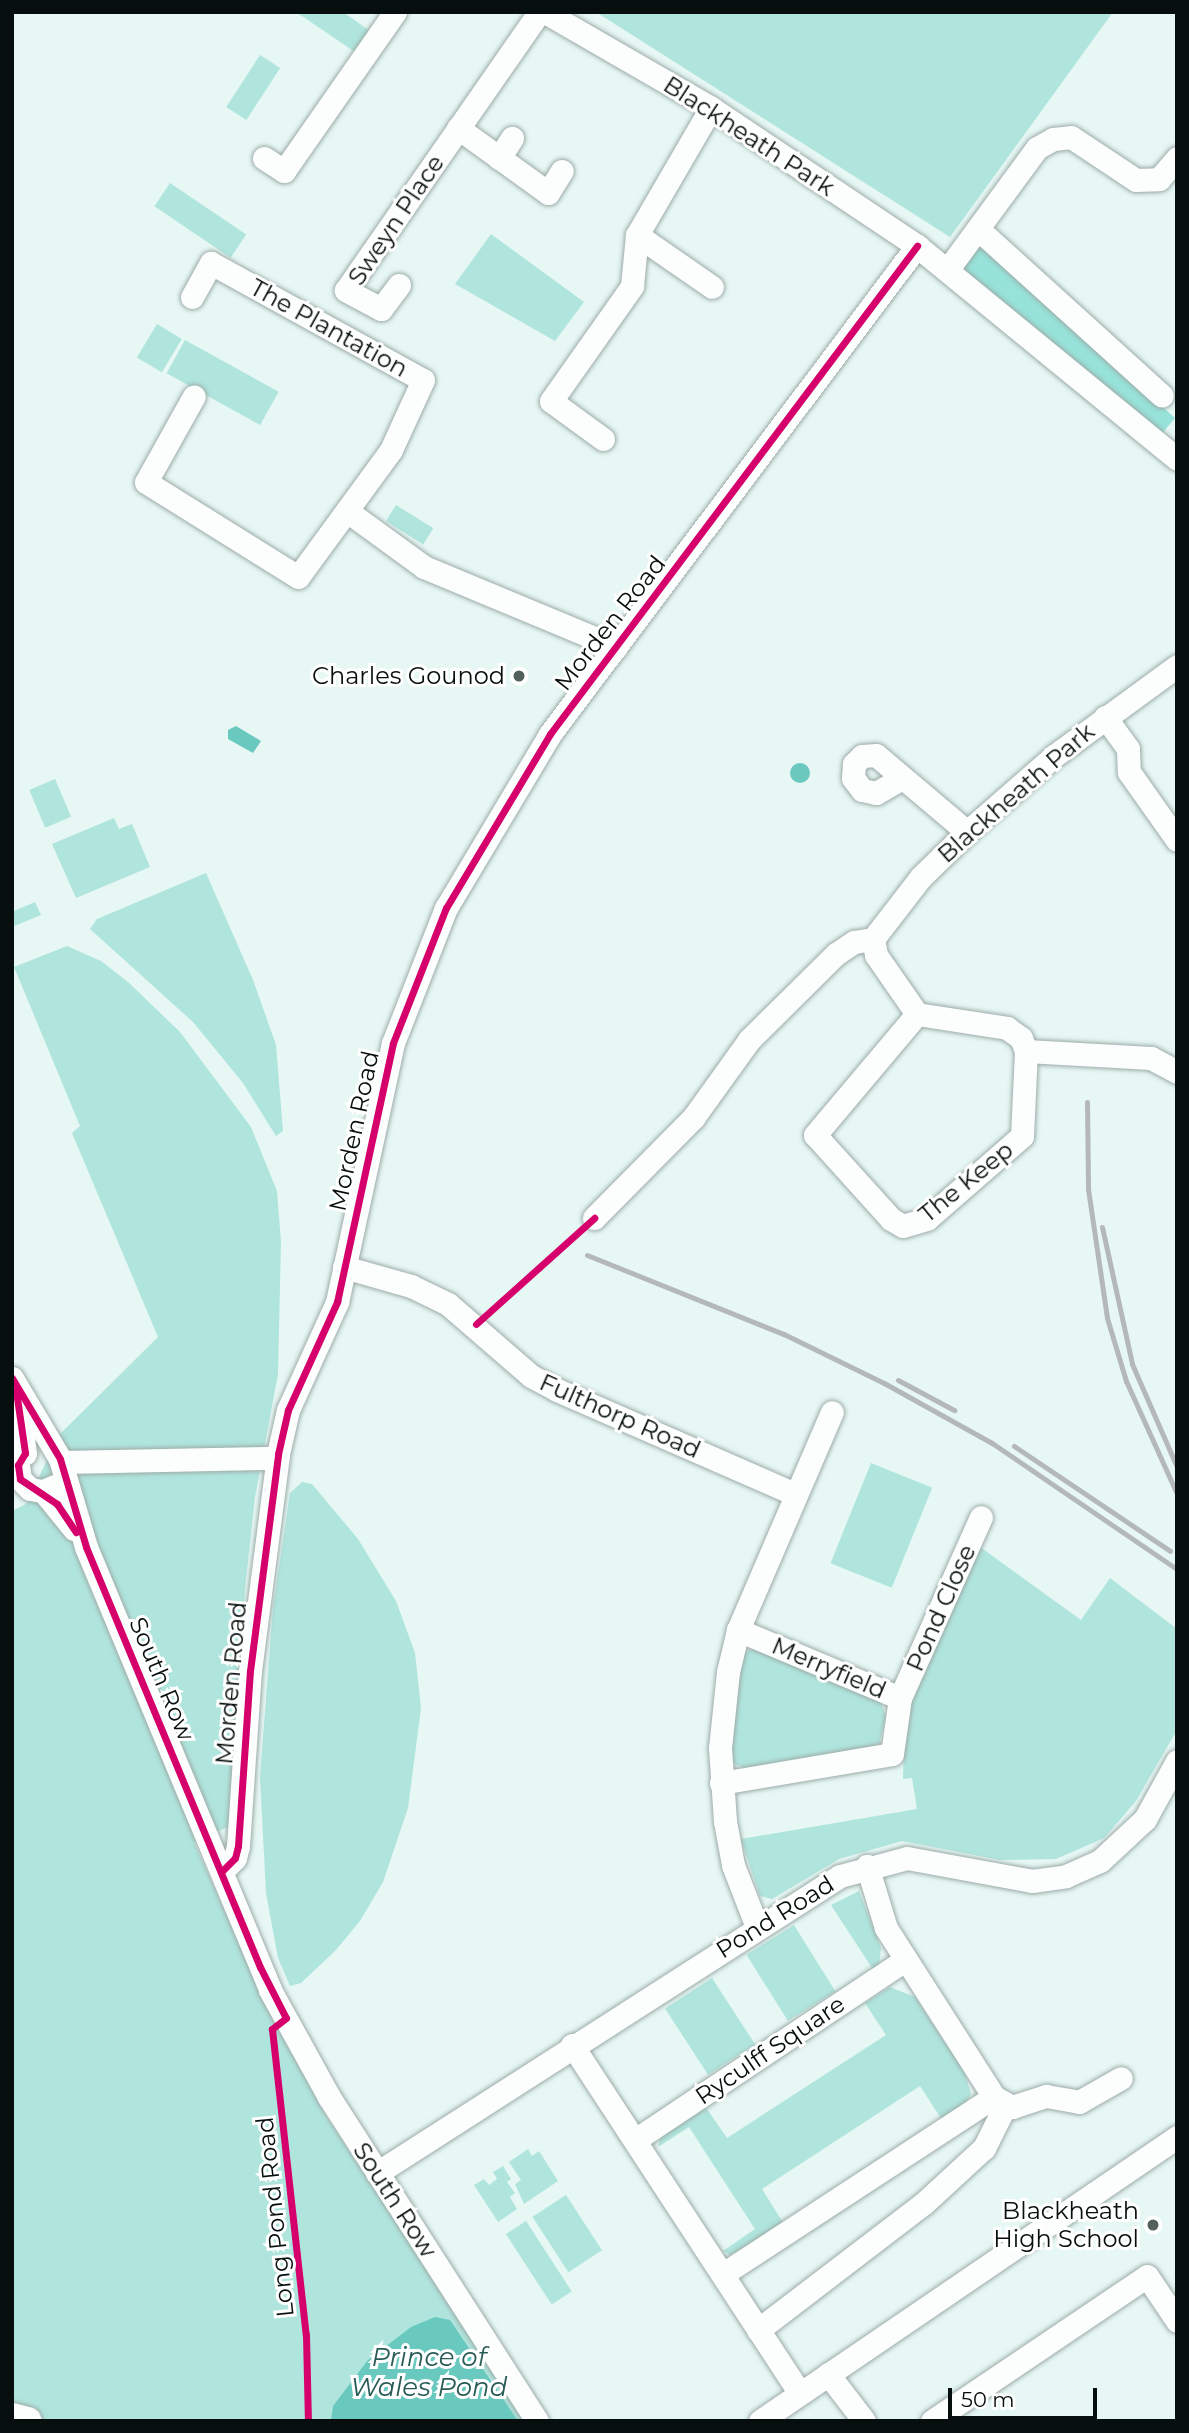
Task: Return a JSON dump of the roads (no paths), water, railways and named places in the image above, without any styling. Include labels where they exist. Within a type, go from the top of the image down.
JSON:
[{"type":"main road","points":[[12,2417],[28,2421]]},
{"type":"street","points":[[264,158],[284,172],[396,12]]},
{"type":"street","name":"Sweyn Place","points":[[399,285],[381,309],[345,290],[539,12]]},
{"type":"street","name":"Blackheath Park","points":[[545,12],[711,108],[917,246],[1172,447]]},
{"type":"street","points":[[603,439],[551,401],[632,286],[637,235],[711,108]]},
{"type":"street","name":"Sweyn Place","points":[[458,128],[548,193],[562,171]]},
{"type":"street","points":[[948,269],[1037,148],[1053,139],[1071,137],[1088,145],[1136,180],[1159,179],[1177,158]]},
{"type":"street","points":[[499,158],[512,138]]},
{"type":"street","points":[[978,229],[1162,396]]},
{"type":"street","points":[[637,235],[712,287]]},
{"type":"street","name":"Morden Road","points":[[222,1871],[235,1858],[238,1846],[250,1671],[277,1458],[288,1410],[337,1302],[393,1043],[446,908],[550,734],[917,246]]},
{"type":"street","name":"The Plantation","points":[[192,297],[211,263],[422,380],[391,450],[298,577],[146,482],[194,396]]},
{"type":"street","points":[[346,511],[424,567],[616,647]]},
{"type":"street","name":"Blackheath Park","points":[[873,939],[921,877],[967,832],[1105,717],[1177,666]]},
{"type":"street","points":[[1105,717],[1128,749],[1129,772],[1177,840]]},
{"type":"street","points":[[902,778],[967,832]]},
{"type":"street","points":[[594,1218],[693,1118],[749,1040],[836,954],[854,942],[873,939],[876,955],[917,1014],[1007,1028],[1021,1038],[1026,1051],[1151,1058],[1177,1072]]},
{"type":"street","name":"The Keep","points":[[917,1014],[815,1135],[891,1219],[903,1226],[927,1219],[1022,1136],[1026,1051]]},
{"type":"street","name":"Fulthorp Road","points":[[344,1267],[411,1286],[448,1304],[531,1376],[556,1390],[795,1494]]},
{"type":"street","points":[[14,1381],[58,1461],[86,1548]]},
{"type":"street","points":[[14,1381],[18,1463],[22,1483],[38,1491],[86,1548]]},
{"type":"street","points":[[757,1927],[733,1865],[721,1783],[723,1707],[738,1630],[832,1412]]},
{"type":"street","points":[[18,1463],[37,1447],[58,1461],[277,1458]]},
{"type":"street","points":[[12,1501],[56,1485],[58,1461]]},
{"type":"street","name":"Pond Close","points":[[901,1698],[981,1517]]},
{"type":"street","name":"South Row","points":[[86,1548],[280,2009],[377,2173],[537,2421]]},
{"type":"street","name":"Merryfield","points":[[721,1783],[892,1754],[901,1698],[738,1630]]},
{"type":"street","name":"Pond Road","points":[[377,2173],[572,2045],[840,1876],[867,1866],[918,1859],[1032,1881],[1066,1876],[1100,1861],[1125,1842],[1145,1819],[1177,1761]]},
{"type":"street","points":[[867,1866],[886,1928],[1000,2101],[1012,2108],[1046,2096],[1079,2102],[1121,2078]]},
{"type":"street","name":"Ryculff Square","points":[[635,2140],[905,1960]]},
{"type":"street","points":[[572,2045],[800,2393]]},
{"type":"street","points":[[723,2274],[1000,2101]]},
{"type":"street","points":[[758,2330],[923,2204],[984,2148],[1000,2101]]},
{"type":"street","points":[[760,2421],[1177,2137]]},
{"type":"street","points":[[932,2421],[1147,2276],[1177,2321]]},
{"type":"street","points":[[828,2374],[864,2421]]},
{"type":"water","points":[[236,726],[261,741],[253,753],[228,739],[228,730]]},
{"type":"water","points":[[796,763],[804,763],[810,773],[804,783],[796,783],[790,777],[790,769]]},
{"type":"water","name":"Prince of Wales Pond","points":[[435,2317],[450,2320],[518,2421],[331,2421],[333,2406],[368,2360],[411,2327]]},
{"type":"railway","points":[[1087,1102],[1088,1189],[1107,1318],[1126,1381],[1177,1494]]},
{"type":"railway","points":[[1102,1227],[1132,1364],[1177,1467]]},
{"type":"railway","points":[[587,1255],[784,1334],[884,1383],[992,1443],[1177,1569]]},
{"type":"railway","points":[[898,1380],[954,1410]]},
{"type":"railway","points":[[1014,1446],[1170,1551]]},
{"type":"place","name":"Charles Gounod","points":[[519,676]]},
{"type":"place","name":"Blackheath High School","points":[[1153,2225]]}]
